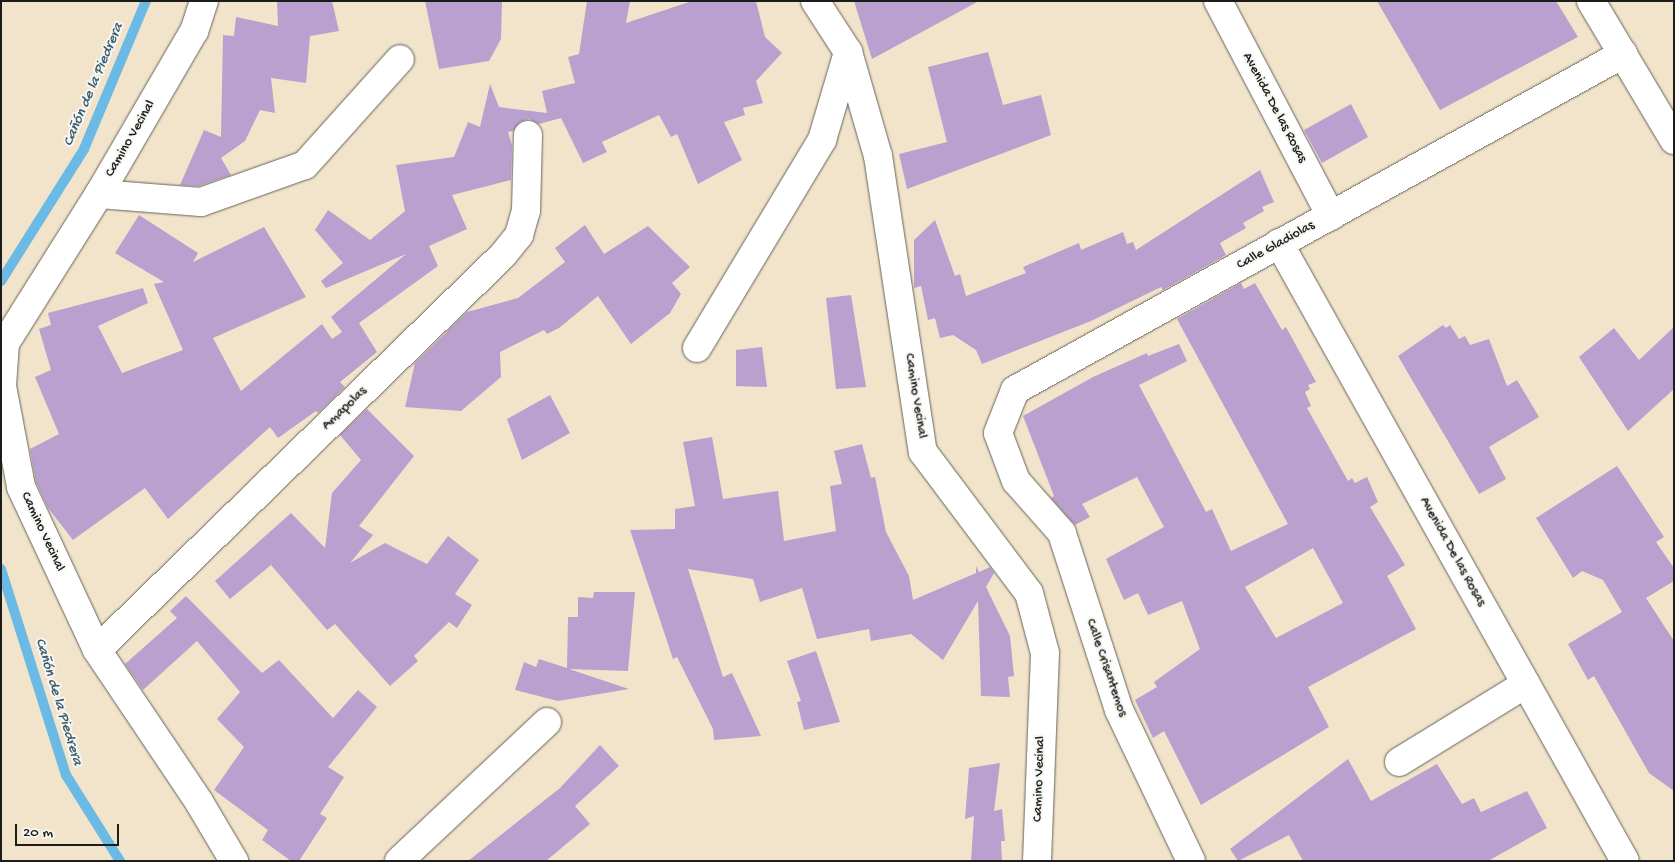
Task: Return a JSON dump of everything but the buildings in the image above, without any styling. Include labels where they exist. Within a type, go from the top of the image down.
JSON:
[{"type":"street","name":"Camino Vecinal","points":[[204,1],[194,31],[99,194],[5,343],[2,386],[21,487],[97,650],[199,802],[234,861]]},
{"type":"street","name":"Camino Vecinal","points":[[815,1],[848,52],[878,156],[923,452],[1029,593],[1045,653],[1037,861]]},
{"type":"street","name":"Avenida De las Rosas","points":[[1218,1],[1331,216]]},
{"type":"street","points":[[1591,1],[1674,140]]},
{"type":"street","points":[[697,348],[822,140],[848,52]]},
{"type":"street","name":"Calle Gladiolas","points":[[1016,481],[998,433],[1015,390],[1622,54]]},
{"type":"street","points":[[99,194],[201,202],[304,165],[400,59]]},
{"type":"street","name":"Amapolas","points":[[97,650],[504,255],[519,235],[526,211],[528,135]]},
{"type":"street","name":"Avenida De las Rosas","points":[[1279,244],[1625,861]]},
{"type":"street","name":"Calle Crisantemos","points":[[1016,481],[1062,533],[1119,710],[1191,861]]},
{"type":"street","points":[[1399,762],[1526,684]]},
{"type":"street","points":[[399,861],[547,722]]},
{"type":"waterway","name":"Cañón de la Piedrera","points":[[1,281],[84,149],[146,1]]},
{"type":"waterway","name":"Cañón de la Piedrera","points":[[1,569],[66,775],[120,861]]}]
